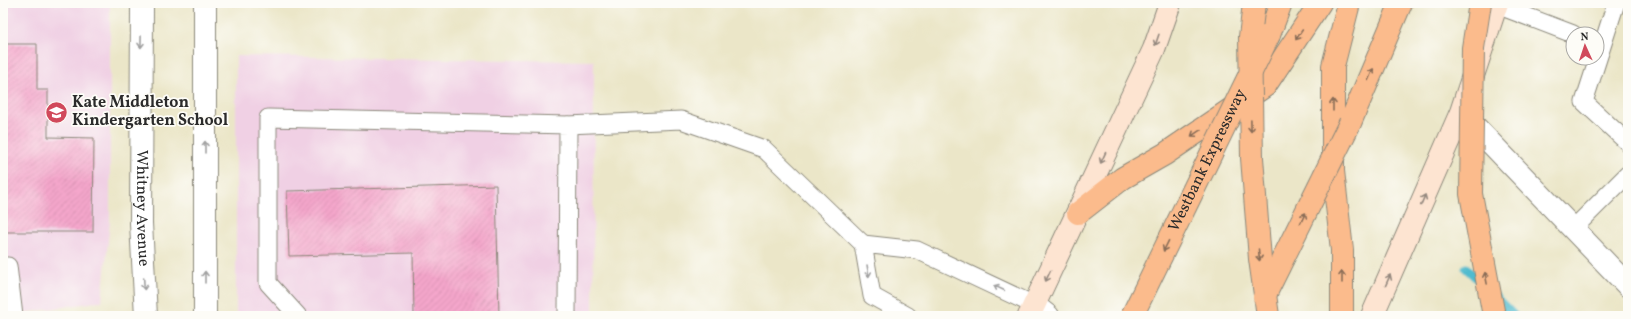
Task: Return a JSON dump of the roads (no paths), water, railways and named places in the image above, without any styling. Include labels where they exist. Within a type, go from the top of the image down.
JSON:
[{"type":"highway","points":[[1254,3],[1250,37],[1252,158],[1260,259],[1268,316]]},
{"type":"highway","name":"Westbank Expressway","points":[[1132,316],[1269,35],[1281,3]]},
{"type":"highway","points":[[1078,214],[1123,178],[1165,154],[1265,86],[1320,3]]},
{"type":"highway","points":[[1342,316],[1342,250],[1333,171],[1333,66],[1350,3]]},
{"type":"highway","points":[[1254,316],[1350,123],[1402,3]]},
{"type":"highway","points":[[1491,4],[1473,48],[1471,194],[1494,316]]},
{"type":"main road","points":[[1037,312],[1078,214],[1154,49],[1170,3]]},
{"type":"main road","points":[[1372,316],[1461,112],[1491,4]]},
{"type":"street","name":"Whitney Avenue","points":[[142,3],[141,223],[146,316]]},
{"type":"street","points":[[205,3],[205,316]]},
{"type":"street","points":[[1461,112],[1628,286]]},
{"type":"lane","points":[[1605,31],[1616,3]]},
{"type":"lane","points":[[1491,4],[1565,31]]},
{"type":"lane","points":[[1594,66],[1584,102],[1628,143]]},
{"type":"lane","points":[[298,316],[268,283],[268,118],[568,125],[681,120],[764,149],[863,244],[872,296],[908,316]]},
{"type":"lane","points":[[567,316],[568,125]]},
{"type":"lane","points":[[1573,229],[1628,174]]},
{"type":"lane","points":[[863,244],[917,250],[1037,312]]},
{"type":"lane","points":[[3,266],[8,266],[14,316]]},
{"type":"waterway","points":[[1466,268],[1484,285]]},
{"type":"waterway","points":[[1495,297],[1514,316]]},
{"type":"place","name":"Kate Middleton Kindergarten School","points":[[56,112]]}]
